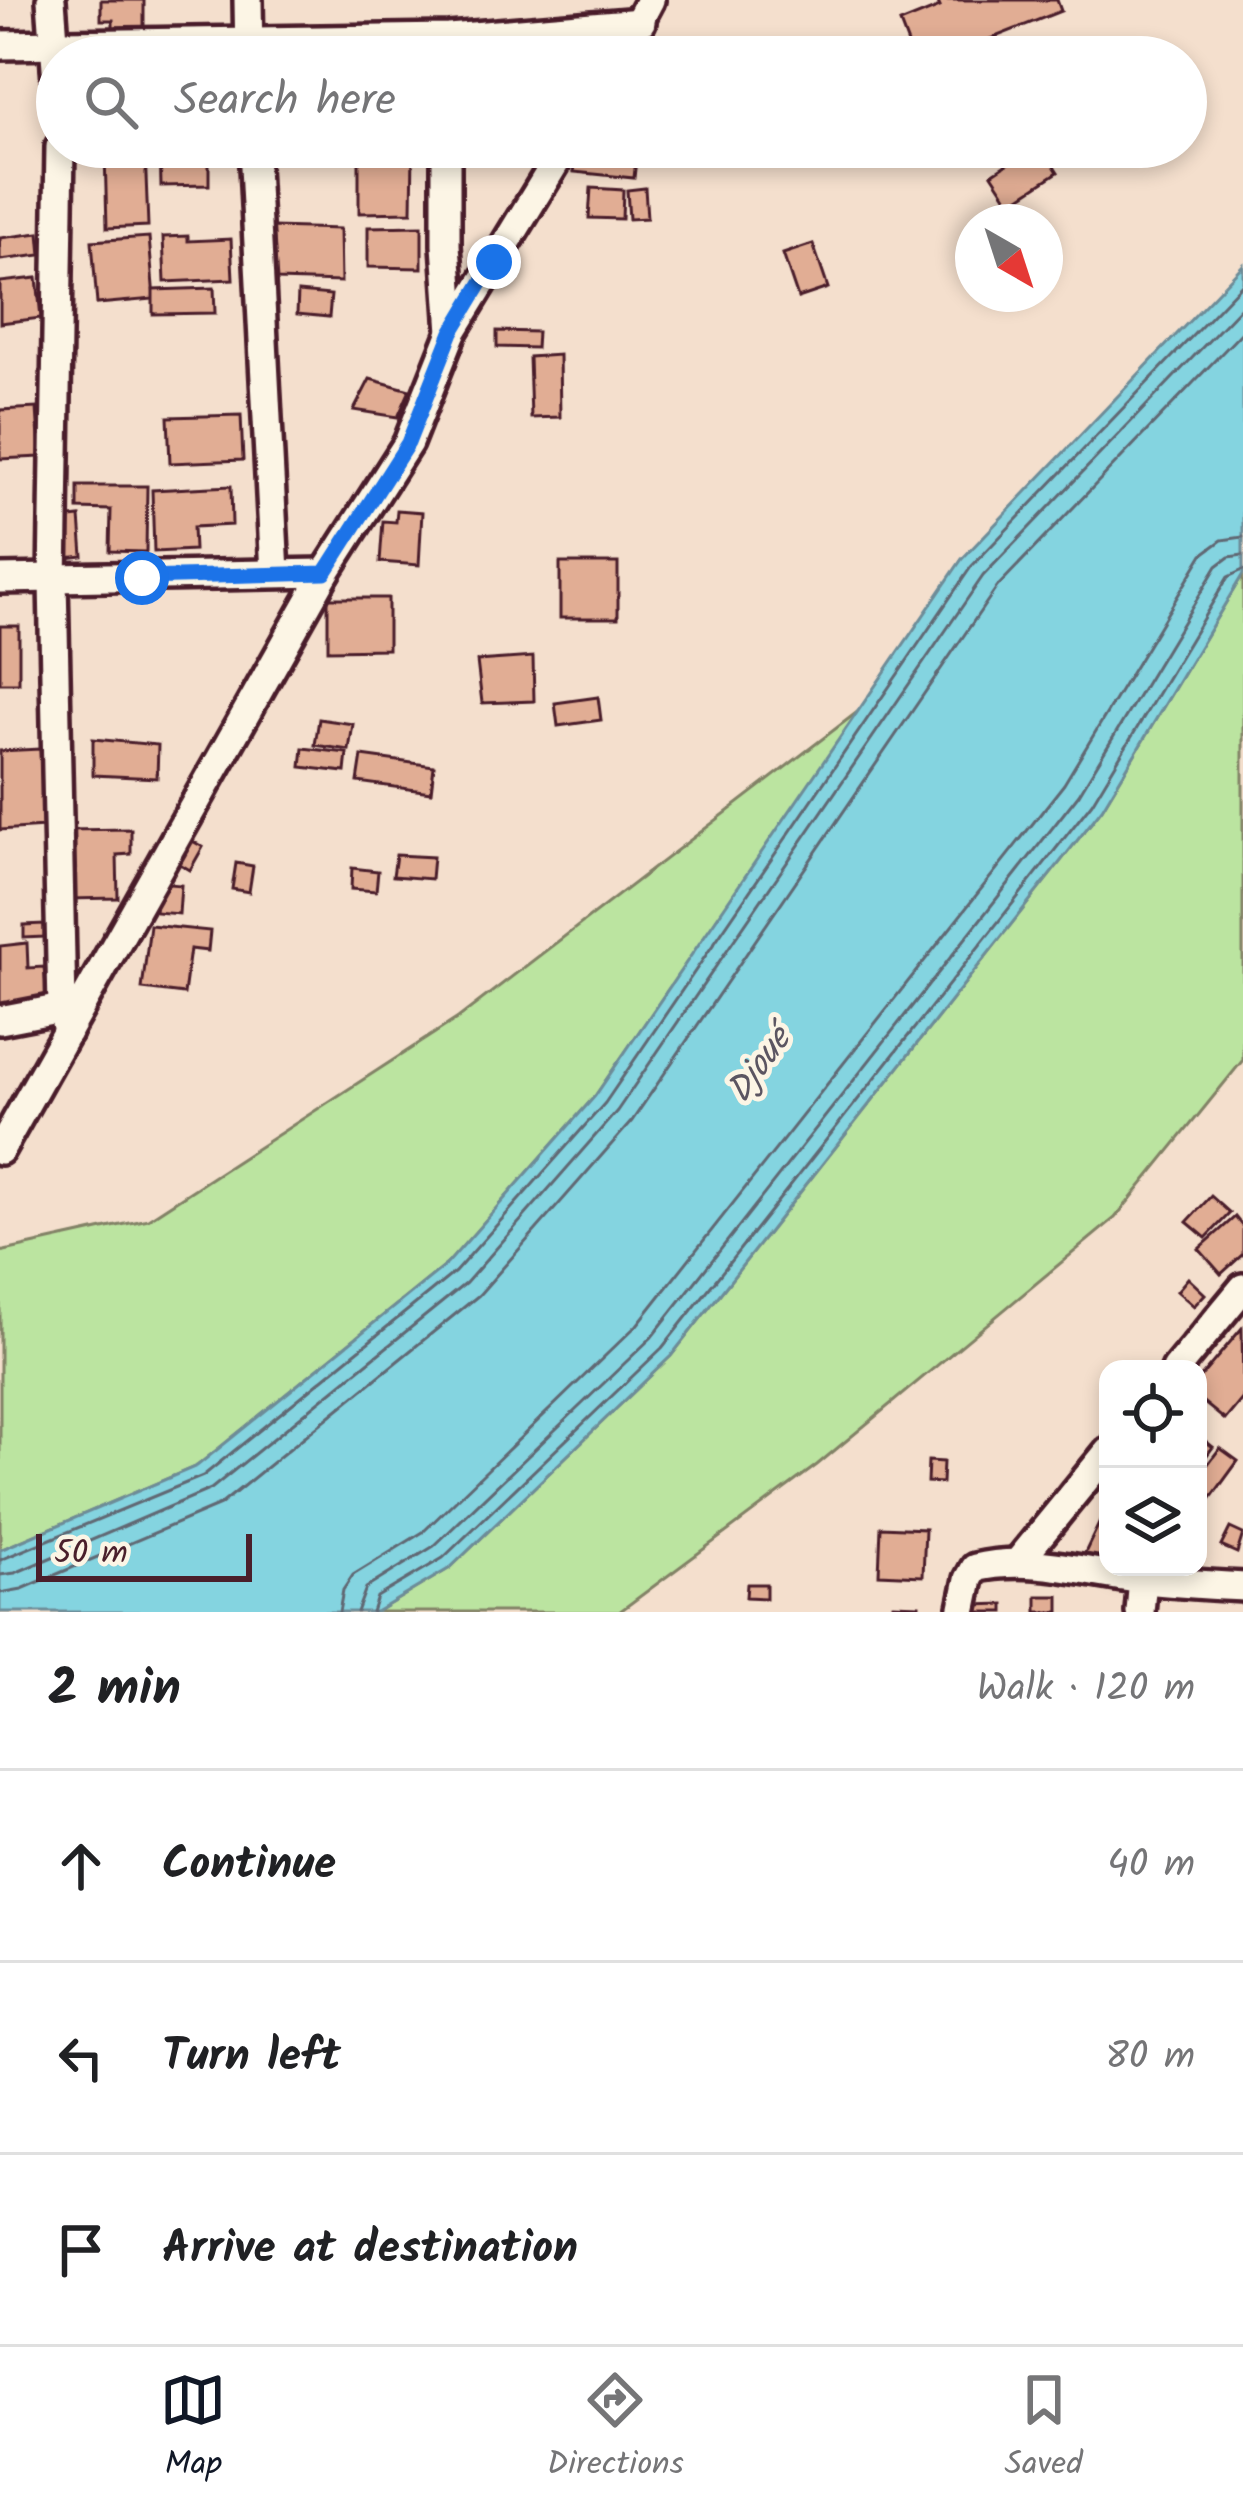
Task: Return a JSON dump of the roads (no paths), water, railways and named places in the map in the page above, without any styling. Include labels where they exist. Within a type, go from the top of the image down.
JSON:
[{"type":"street","points":[[51,0],[53,36]]},
{"type":"street","points":[[248,0],[249,36]]},
{"type":"street","points":[[513,36],[645,11]]},
{"type":"street","points":[[0,44],[36,45]]},
{"type":"street","points":[[60,168],[53,581],[65,1020]]},
{"type":"street","points":[[255,168],[275,573]]},
{"type":"street","points":[[446,168],[452,332]]},
{"type":"street","points":[[0,1150],[65,1020],[325,573],[408,443],[452,332],[552,168]]},
{"type":"street","points":[[0,579],[325,573]]},
{"type":"street","points":[[0,1020],[65,1020]]},
{"type":"street","points":[[1184,1360],[1243,1288]]},
{"type":"street","points":[[1018,1562],[1099,1463]]},
{"type":"street","points":[[962,1612],[975,1568],[1018,1562],[1143,1579],[1238,1580]]},
{"type":"street","points":[[1140,1612],[1143,1579]]},
{"type":"water","name":"Djoué","points":[[1243,265],[1243,574],[1102,809],[671,1356],[450,1568],[376,1612],[0,1612],[0,1550],[197,1466],[447,1264],[595,1096],[962,559]]}]
